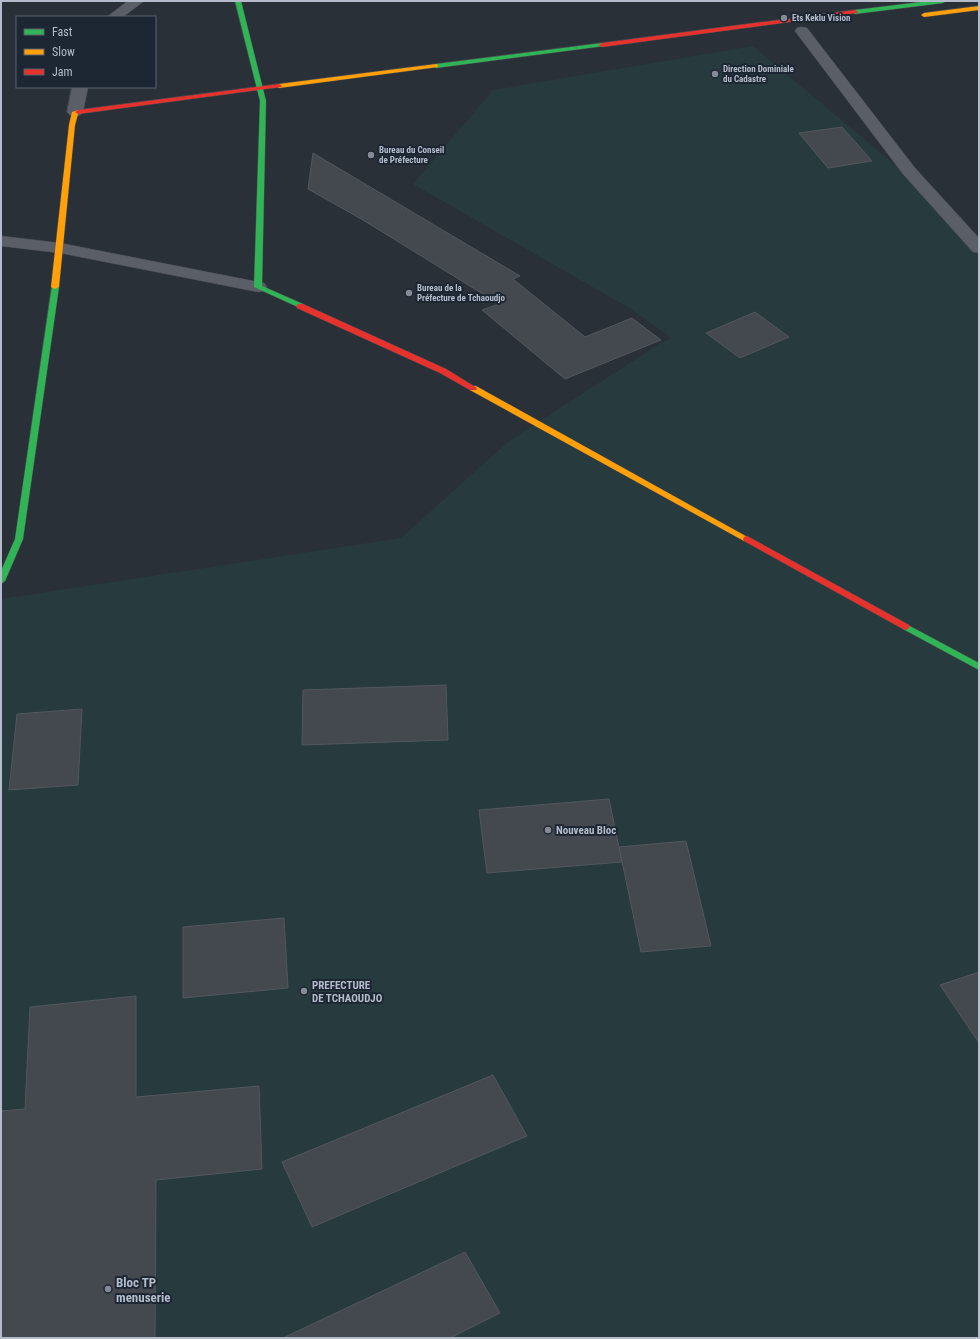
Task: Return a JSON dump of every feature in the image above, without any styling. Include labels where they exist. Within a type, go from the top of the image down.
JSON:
[{"type":"main road","points":[[238,1],[263,101],[258,288],[443,371],[979,667]]},
{"type":"main road","points":[[1,581],[19,539],[60,248],[75,121],[259,88],[943,1]]},
{"type":"main road","points":[[918,16],[979,8]]},
{"type":"street","points":[[115,16],[137,1]]},
{"type":"street","points":[[802,31],[909,171],[979,248]]},
{"type":"street","points":[[75,121],[80,88]]},
{"type":"street","points":[[1,241],[60,248],[258,288]]},
{"type":"green space","points":[[753,46],[919,185],[979,246],[979,1338],[1,1338],[1,599],[401,538],[509,441],[661,343],[672,338],[629,308],[413,184],[493,90]]},
{"type":"building","points":[[842,127],[872,161],[828,168],[799,133]]},
{"type":"building","points":[[313,153],[520,276],[513,279],[585,337],[632,318],[661,340],[565,379],[482,310],[499,304],[363,220],[308,189]]},
{"type":"building","points":[[755,312],[789,337],[740,358],[706,333]]},
{"type":"building","points":[[446,685],[448,740],[302,745],[303,690]]},
{"type":"building","points":[[82,709],[78,785],[9,790],[17,714]]},
{"type":"building","name":"Nouveau Bloc","points":[[609,799],[622,862],[487,873],[479,810]]},
{"type":"building","points":[[686,841],[711,946],[641,952],[619,847]]},
{"type":"building","points":[[284,918],[288,988],[183,998],[183,927]]},
{"type":"building","points":[[979,972],[979,1043],[940,985]]},
{"type":"building","points":[[136,996],[136,1097],[259,1086],[262,1169],[156,1180],[155,1338],[1,1338],[1,1111],[25,1109],[30,1007]]},
{"type":"building","points":[[493,1075],[527,1136],[312,1227],[282,1162]]},
{"type":"building","points":[[465,1252],[500,1313],[450,1338],[283,1338]]},
{"type":"traffic: fast","points":[[238,1],[263,101],[258,287],[300,306]]},
{"type":"traffic: fast","points":[[855,12],[943,1]]},
{"type":"traffic: fast","points":[[436,66],[602,45]]},
{"type":"traffic: fast","points":[[1,581],[19,539],[55,287]]},
{"type":"traffic: fast","points":[[906,627],[979,667]]},
{"type":"traffic: slow","points":[[924,15],[979,8]]},
{"type":"traffic: slow","points":[[279,86],[436,66]]},
{"type":"traffic: slow","points":[[55,287],[72,125],[75,112],[78,112]]},
{"type":"traffic: slow","points":[[473,388],[747,539]]},
{"type":"traffic: jam","points":[[602,45],[855,12]]},
{"type":"traffic: jam","points":[[78,112],[279,86]]},
{"type":"traffic: jam","points":[[300,306],[443,371],[473,388]]},
{"type":"traffic: jam","points":[[747,539],[906,627]]},
{"type":"place","name":"Ets Keklu Vision","points":[[784,18]]},
{"type":"place","name":"Direction Dominiale du Cadastre","points":[[715,74]]},
{"type":"place","name":"Bureau du Conseil de Préfecture","points":[[371,155]]},
{"type":"place","name":"Bureau de la Préfecture de Tchaoudjo","points":[[409,293]]},
{"type":"place","name":"Nouveau Bloc","points":[[548,830]]},
{"type":"place","name":"PREFECTURE DE TCHAOUDJO","points":[[304,991]]},
{"type":"place","name":"Bloc TP menuserie","points":[[108,1289]]}]
